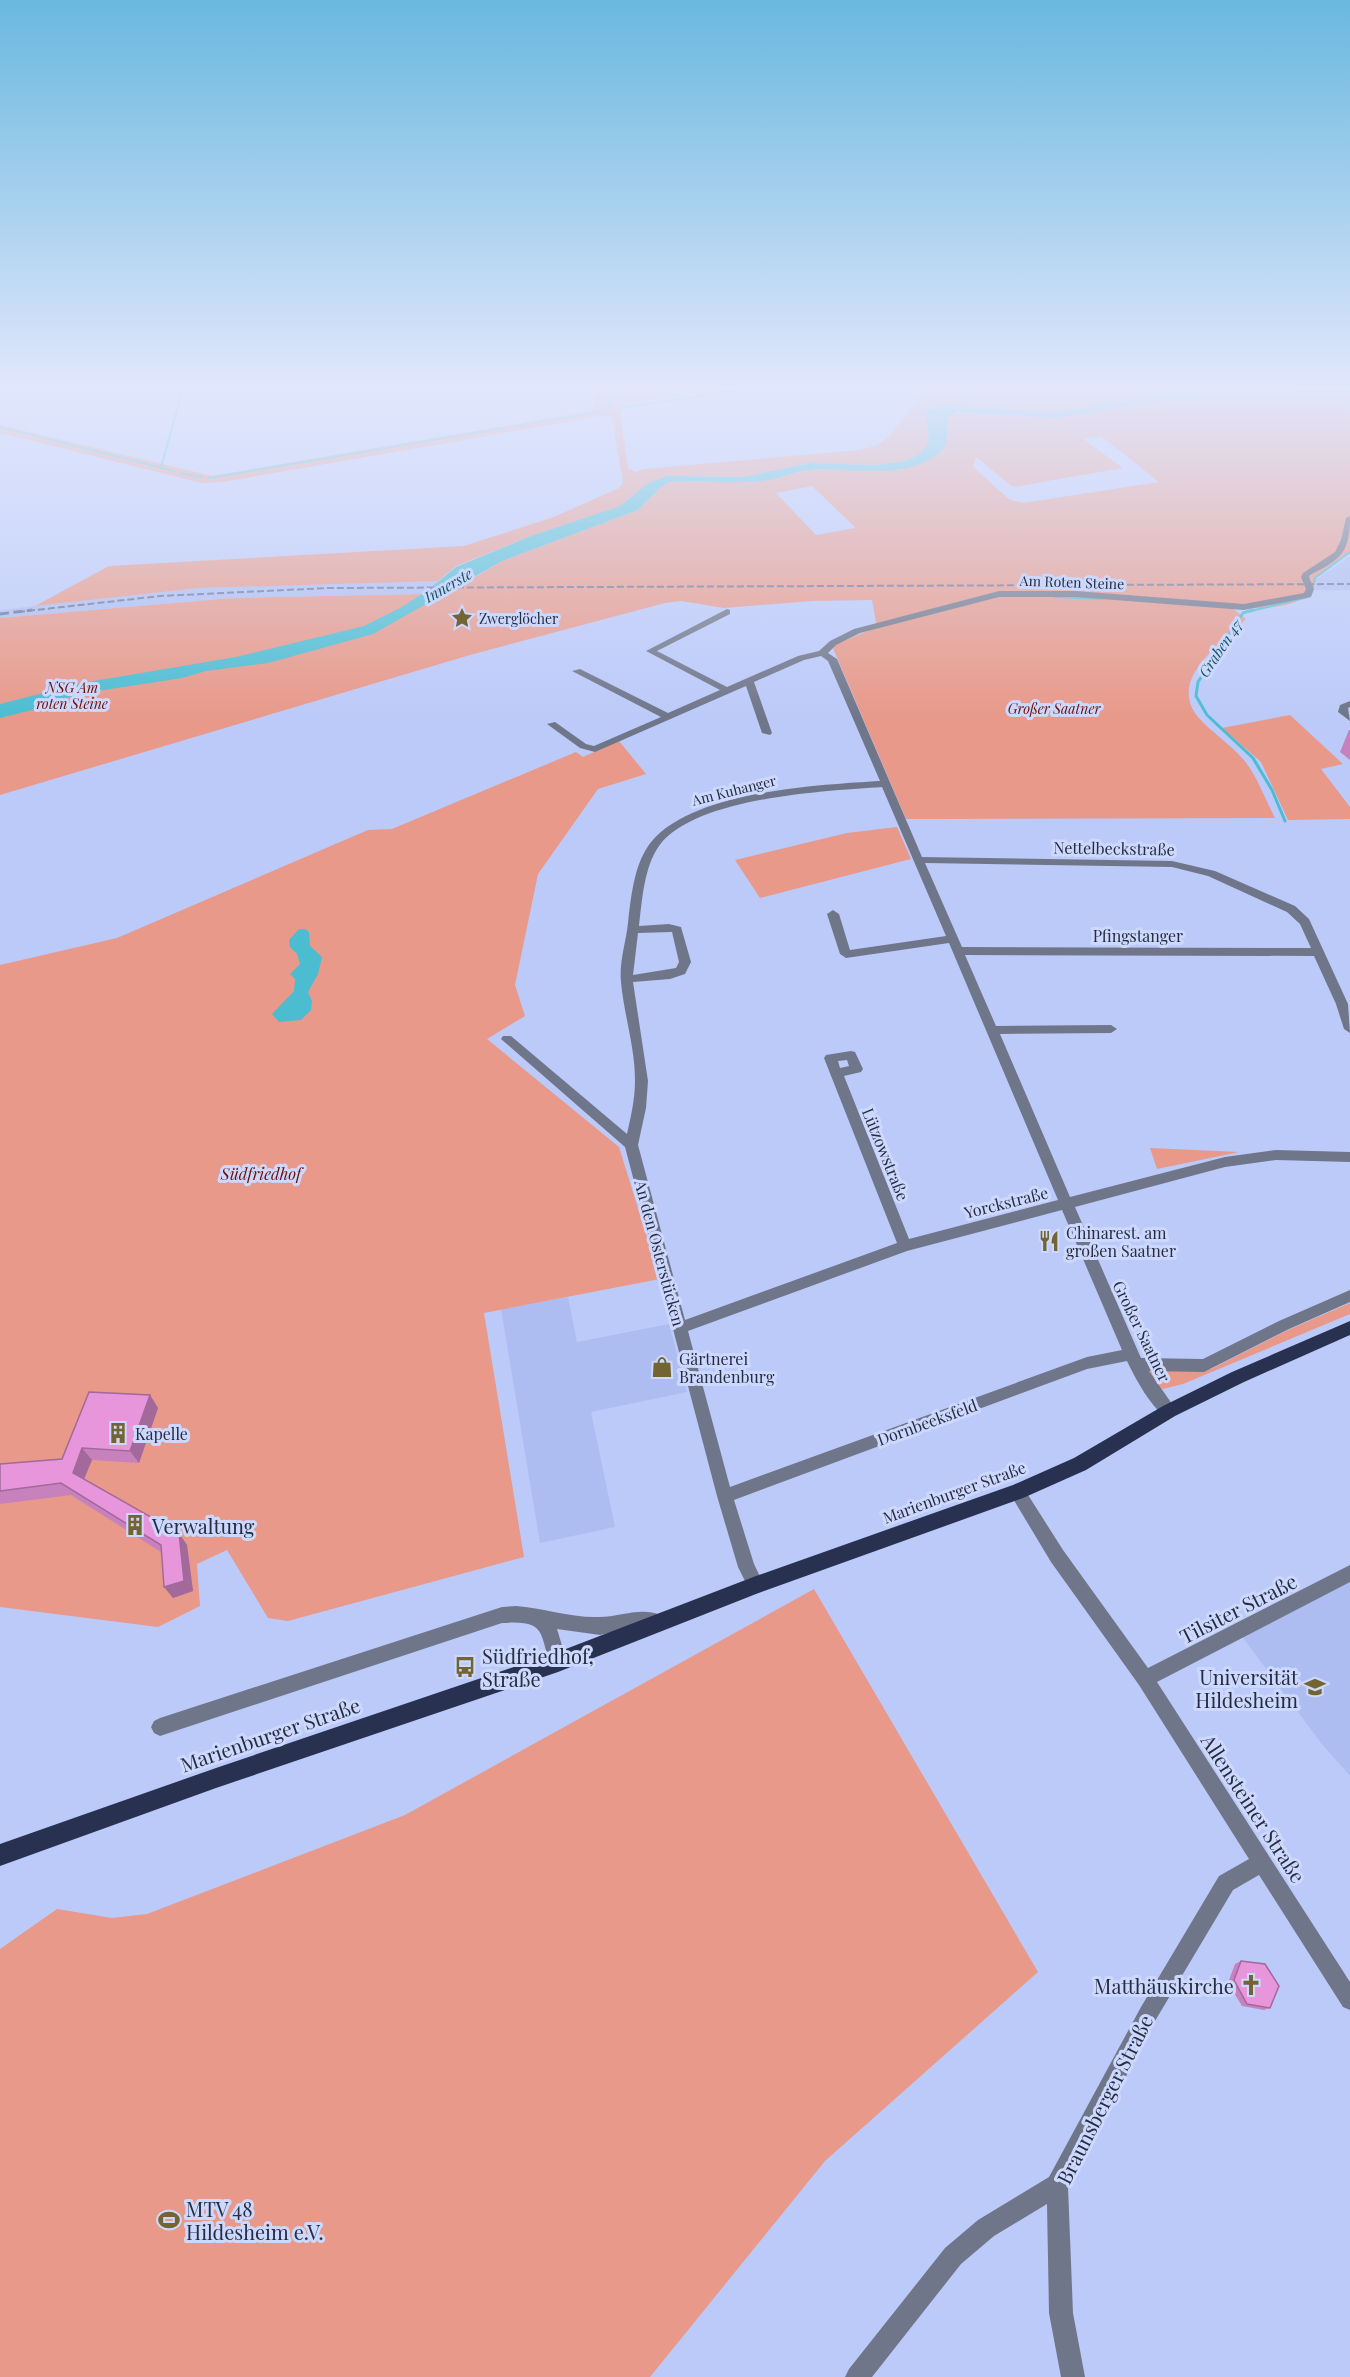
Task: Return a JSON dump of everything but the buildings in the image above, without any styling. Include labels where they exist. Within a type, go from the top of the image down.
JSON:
[{"type":"main road","name":"Marienburger Straße","points":[[0,1855],[216,1778],[558,1662],[756,1586],[1017,1492],[1080,1464],[1169,1411],[1238,1377],[1350,1328]]},
{"type":"street","name":"Am Roten Steine","points":[[552,724],[583,746],[595,748],[807,656],[822,653],[833,643],[857,631],[999,594],[1098,595],[1244,607],[1308,595],[1310,589],[1305,578],[1307,573],[1334,560],[1345,547],[1350,518]]},
{"type":"street","points":[[727,612],[650,651],[728,691]]},
{"type":"street","name":"Großer Saatner","points":[[822,653],[831,659],[1133,1359],[1152,1391],[1169,1411]]},
{"type":"street","points":[[577,671],[669,717]]},
{"type":"street","points":[[749,682],[766,733]]},
{"type":"street","points":[[1350,704],[1343,707],[1343,712],[1350,718]]},
{"type":"street","name":"Am Kuhanger","points":[[631,1145],[641,1095],[639,1061],[627,979],[636,899],[649,857],[660,838],[680,822],[729,805],[784,793],[884,784]]},
{"type":"street","name":"Nettelbeckstraße","points":[[917,860],[1184,866],[1210,873],[1292,909],[1300,915],[1319,952]]},
{"type":"street","points":[[833,914],[846,954],[951,939]]},
{"type":"street","points":[[627,979],[670,975],[681,971],[685,962],[677,930],[669,928],[633,930]]},
{"type":"street","name":"Pfingstanger","points":[[957,951],[1319,952]]},
{"type":"street","points":[[1319,952],[1346,1004],[1350,1029]]},
{"type":"street","points":[[992,1030],[1111,1029]]},
{"type":"street","points":[[507,1039],[631,1145]]},
{"type":"street","name":"Lützowstraße","points":[[836,1073],[905,1246]]},
{"type":"street","name":"An den Osterstücken","points":[[631,1145],[725,1496],[746,1567],[756,1586]]},
{"type":"street","name":"Yorckstraße","points":[[680,1328],[905,1246],[1066,1206],[1225,1162],[1276,1155],[1350,1156]]},
{"type":"street","points":[[1133,1359],[1204,1366],[1284,1325],[1350,1296]]},
{"type":"street","name":"Dornbeeksfeld","points":[[725,1496],[1088,1363],[1133,1359]]},
{"type":"street","name":"Allensteiner Straße","points":[[1017,1492],[1057,1556],[1145,1679],[1350,2000]]},
{"type":"street","name":"Tilsiter Straße","points":[[1145,1679],[1350,1573]]},
{"type":"street","points":[[160,1727],[497,1616],[520,1614],[541,1619],[600,1626],[629,1620],[662,1622]]},
{"type":"street","points":[[541,1619],[553,1636],[558,1662]]},
{"type":"street","name":"Braunsberger Straße","points":[[1073,2377],[1061,2313],[1057,2185],[1148,2014],[1226,1883],[1262,1863]]},
{"type":"street","points":[[857,2377],[953,2256],[986,2228],[1057,2185]]},
{"type":"shaded area","points":[[1350,556],[1350,590],[422,594],[233,598],[0,618],[0,610],[199,588],[306,583],[1314,581]]},
{"type":"shaded area","name":"Gärtnerei Brandenburg","points":[[568,1297],[577,1342],[669,1324],[687,1392],[591,1412],[615,1527],[540,1543],[501,1309]]},
{"type":"shaded area","name":"Universität Hildesheim","points":[[1350,1572],[1350,1776],[1321,1743],[1238,1631]]},
{"type":"green space","points":[[601,496],[632,496],[620,506],[531,536],[456,566],[438,581],[199,588],[35,606],[109,566],[464,546],[554,517]]},
{"type":"green space","name":"NSG Am roten Steine","points":[[652,496],[779,496],[816,535],[855,528],[822,496],[1005,496],[1010,500],[1023,503],[1069,496],[1350,496],[1350,551],[1317,577],[1312,594],[1303,599],[1273,607],[1232,608],[1246,619],[1201,663],[1193,676],[1189,689],[1190,703],[1198,717],[1247,764],[1275,818],[906,819],[832,646],[877,627],[872,600],[812,601],[724,608],[681,601],[665,603],[470,655],[0,795],[0,618],[233,598],[422,594],[443,596],[502,561],[638,510]]},
{"type":"green space","points":[[1290,715],[1343,764],[1321,769],[1350,807],[1350,819],[1288,820],[1261,762],[1222,728]]},
{"type":"green space","name":"Südfriedhof","points":[[619,741],[646,774],[598,789],[538,874],[515,985],[525,1016],[487,1039],[619,1147],[660,1279],[484,1313],[524,1557],[288,1621],[268,1618],[227,1550],[197,1564],[200,1606],[158,1627],[0,1607],[0,965],[117,938],[368,830],[392,829],[576,752],[583,757]]},
{"type":"green space","points":[[897,827],[911,859],[760,898],[735,860],[847,833]]},
{"type":"green space","points":[[1150,1148],[1239,1152],[1157,1169]]},
{"type":"green space","points":[[1350,1303],[1350,1314],[1183,1384],[1163,1389],[1155,1384],[1149,1372],[1154,1369],[1211,1369],[1288,1330]]},
{"type":"green space","points":[[814,1589],[1038,1972],[825,2161],[650,2377],[0,2377],[0,1949],[57,1909],[112,1918],[147,1914],[405,1815]]},
{"type":"water","name":"Innerste","points":[[632,496],[652,496],[638,510],[502,561],[373,634],[268,663],[206,671],[182,678],[78,694],[0,718],[0,704],[82,683],[236,657],[364,626],[427,591],[456,567],[531,536],[620,506]]},
{"type":"water","points":[[299,929],[309,932],[310,946],[322,957],[318,974],[308,992],[312,1001],[311,1010],[301,1020],[279,1022],[272,1014],[294,991],[295,979],[290,974],[300,964],[297,954],[290,947],[289,940]]},
{"type":"waterway","name":"Graben 47","points":[[1312,588],[1315,578],[1350,552]]},
{"type":"waterway","points":[[1055,597],[1102,599]]},
{"type":"waterway","name":"Graben 47","points":[[1247,612],[1308,597]]},
{"type":"waterway","name":"Graben 47","points":[[1253,610],[1243,613],[1198,682],[1196,696],[1207,715],[1253,758],[1272,790],[1285,821]]},
{"type":"railway","points":[[18,612],[160,596],[328,588],[1350,584]]},
{"type":"railway","points":[[0,614],[32,610]]},
{"type":"place","name":"Zwerglöcher","points":[[462,618]]},
{"type":"place","name":"Chinarest. am großen Saatner","points":[[1049,1241]]},
{"type":"place","name":"Gärtnerei Brandenburg","points":[[662,1367]]},
{"type":"place","name":"Kapelle","points":[[118,1433]]},
{"type":"place","name":"Verwaltung","points":[[135,1525]]},
{"type":"place","name":"Südfriedhof, Straße","points":[[465,1667]]},
{"type":"place","name":"Universität Hildesheim","points":[[1315,1687]]},
{"type":"place","name":"Matthäuskirche","points":[[1251,1985]]},
{"type":"place","name":"MTV 48 Hildesheim e.V.","points":[[169,2220]]}]
